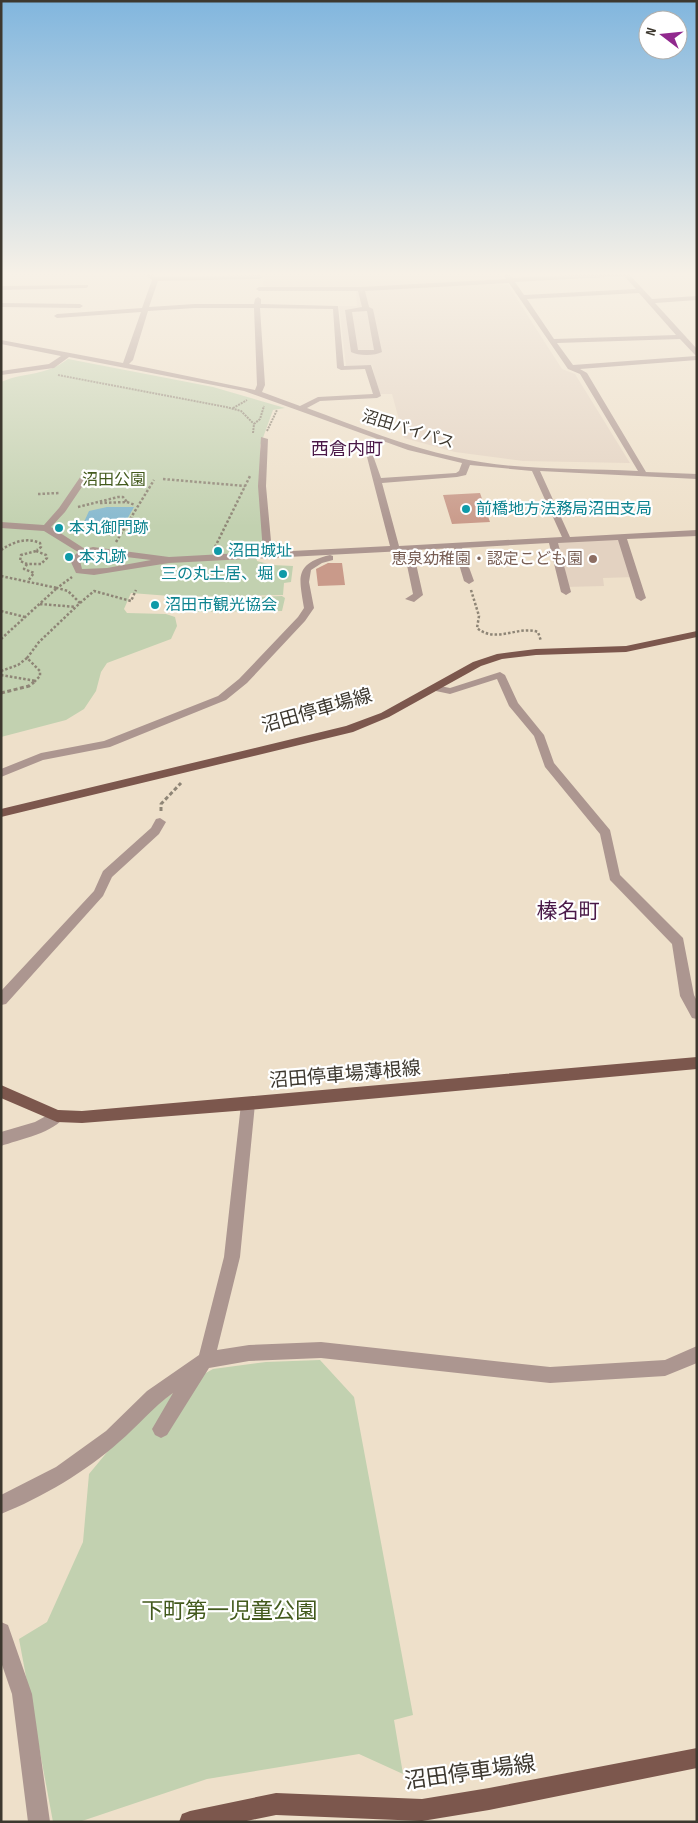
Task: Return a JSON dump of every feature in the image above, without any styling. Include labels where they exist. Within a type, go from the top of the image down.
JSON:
[{"type":"main road","name":"沼田停車場線","points":[[1,813],[349,729],[379,718],[477,664],[501,656],[536,652],[626,649],[657,644],[697,634]]},
{"type":"main road","name":"沼田停車場薄根線","points":[[1,1090],[57,1116],[82,1117],[248,1104],[697,1063]]},
{"type":"main road","name":"沼田停車場線","points":[[190,1822],[276,1804],[422,1810],[489,1799],[697,1758]]},
{"type":"street","points":[[1,373],[51,366],[64,357]]},
{"type":"street","name":"沼田バイパス","points":[[79,357],[125,365],[255,395],[301,408],[411,448],[468,462],[535,469],[697,477]]},
{"type":"street","points":[[125,365],[130,357]]},
{"type":"street","points":[[255,395],[261,385],[260,357]]},
{"type":"street","points":[[301,408],[318,399],[377,396],[368,367],[341,368],[340,357]]},
{"type":"street","points":[[565,357],[572,367],[583,373],[644,475]]},
{"type":"street","points":[[572,367],[697,358]]},
{"type":"street","points":[[264,438],[262,486],[268,556]]},
{"type":"street","points":[[366,447],[395,548]]},
{"type":"street","points":[[377,481],[457,475],[463,473],[468,462]]},
{"type":"street","points":[[535,469],[567,539]]},
{"type":"street","points":[[46,528],[62,510],[88,472]]},
{"type":"street","points":[[1,526],[46,528],[84,552]]},
{"type":"street","points":[[169,560],[93,550],[84,552],[75,560],[79,571],[99,573],[119,567],[169,560],[697,533]]},
{"type":"street","points":[[622,537],[641,598]]},
{"type":"street","points":[[553,540],[566,592]]},
{"type":"street","points":[[457,545],[469,581]]},
{"type":"street","points":[[408,548],[418,595],[414,599],[410,599]]},
{"type":"street","points":[[1,773],[41,757],[113,741],[222,698],[243,681],[302,619],[309,608],[304,577],[305,570],[318,560],[352,555],[358,550]]},
{"type":"street","points":[[435,688],[450,691],[500,675],[513,704],[538,735],[549,764],[606,832],[614,877],[678,942],[688,996],[697,1014]]},
{"type":"street","points":[[1,1000],[99,893],[107,874],[155,831],[160,822]]},
{"type":"street","points":[[161,1429],[204,1361],[232,1257],[248,1104]]},
{"type":"street","points":[[1,1139],[39,1127],[57,1116]]},
{"type":"street","points":[[1,1505],[62,1473],[112,1437],[153,1397],[204,1361],[249,1353],[321,1350],[550,1375],[665,1368],[697,1354]]},
{"type":"street","points":[[1,1632],[22,1694],[38,1822]]},
{"type":"path","points":[[52,374],[232,408],[241,411],[254,424]]},
{"type":"path","points":[[107,384],[111,380]]},
{"type":"path","points":[[232,408],[255,395]]},
{"type":"path","points":[[253,436],[254,424],[260,419],[264,400]]},
{"type":"path","points":[[264,438],[276,411],[283,410]]},
{"type":"path","points":[[209,559],[243,486],[252,474]]},
{"type":"path","points":[[163,479],[262,486]]},
{"type":"path","points":[[112,548],[154,480]]},
{"type":"path","points":[[38,494],[72,494]]},
{"type":"path","points":[[62,510],[118,497],[123,497],[127,502]]},
{"type":"path","points":[[94,503],[127,502],[135,504]]},
{"type":"path","points":[[1,550],[10,544],[30,540],[40,543],[41,547],[36,551]]},
{"type":"path","points":[[36,551],[43,552],[47,558],[41,564],[27,564],[20,561],[21,555],[36,551]]},
{"type":"path","points":[[27,564],[24,569],[34,573],[28,581]]},
{"type":"path","points":[[1,639],[57,588],[79,571]]},
{"type":"path","points":[[1,576],[68,591],[80,603]]},
{"type":"path","points":[[469,581],[479,616],[477,625],[480,632],[493,635],[532,630],[538,632],[544,649]]},
{"type":"path","points":[[1,670],[18,665],[27,658],[39,642],[94,591],[130,601],[136,590]]},
{"type":"path","points":[[40,604],[76,607]]},
{"type":"path","points":[[1,611],[26,617]]},
{"type":"path","points":[[1,633],[7,634]]},
{"type":"path","points":[[1,693],[29,686],[37,681],[40,671],[27,658]]},
{"type":"path","points":[[1,675],[37,681]]},
{"type":"path","points":[[160,822],[161,804],[179,786],[191,768]]},
{"type":"shaded area","points":[[345,357],[554,357],[562,369],[575,374],[630,463],[523,461],[455,452],[404,438],[392,394],[379,394],[372,365],[346,366]]},
{"type":"shaded area","name":"恵泉幼稚園・認定こども園","points":[[619,537],[635,577],[603,578],[604,586],[565,587],[553,540]]},
{"type":"green space","name":"沼田公園","points":[[68,359],[213,387],[285,408],[273,410],[260,446],[264,547],[256,554],[257,561],[272,565],[293,566],[291,582],[284,583],[283,595],[183,597],[131,593],[124,609],[127,613],[166,614],[175,617],[177,626],[171,639],[107,663],[101,672],[96,691],[84,709],[66,720],[1,737],[1,382],[51,369]]},
{"type":"green space","points":[[282,596],[285,598],[282,611],[184,612],[182,610],[188,599]]},
{"type":"green space","name":"下町第一児童公園","points":[[320,1360],[354,1397],[413,1715],[394,1720],[403,1774],[359,1754],[207,1779],[79,1822],[53,1822],[19,1639],[47,1622],[83,1542],[89,1474],[113,1445],[151,1409],[184,1385],[213,1369],[266,1362]]},
{"type":"water","points":[[107,507],[134,507],[126,521],[99,524],[84,522],[89,511]]},
{"type":"building","name":"前橋地方法務局沼田支局","points":[[480,493],[490,522],[452,524],[443,495]]},
{"type":"building","points":[[328,563],[342,563],[345,585],[318,586],[316,569]]},
{"type":"place","name":"前橋地方法務局沼田支局","points":[[466,509]]},
{"type":"place","name":"本丸御門跡","points":[[59,528]]},
{"type":"place","name":"沼田城址","points":[[218,551]]},
{"type":"place","name":"本丸跡","points":[[69,557]]},
{"type":"place","name":"恵泉幼稚園・認定こども園","points":[[593,559]]},
{"type":"place","name":"三の丸土居、堀","points":[[283,574]]},
{"type":"place","name":"沼田市観光協会","points":[[155,605]]},
{"type":"district","name":"西倉内町","points":[[347,449]]},
{"type":"district","name":"榛名町","points":[[568,911]]}]
